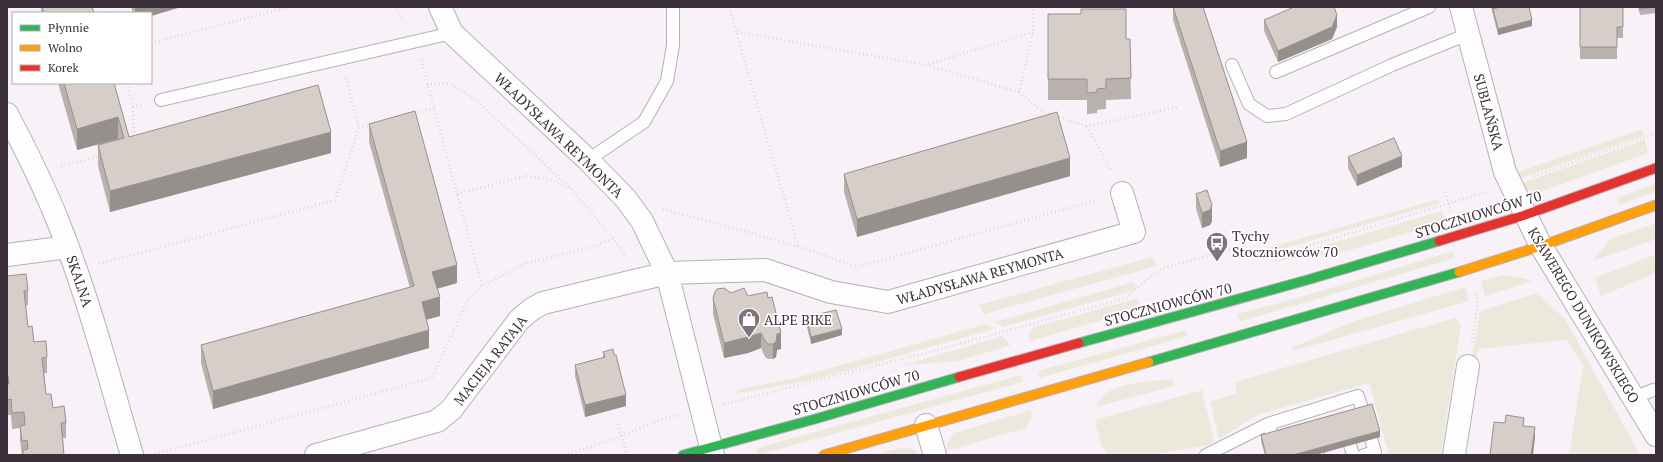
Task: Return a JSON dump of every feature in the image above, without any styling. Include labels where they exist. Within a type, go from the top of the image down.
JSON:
[{"type":"street","name":"WŁADYSŁAWA REYMONTA","points":[[440,7],[452,33],[588,160],[626,199],[642,221],[667,273],[712,451]]},
{"type":"street","name":"SUBLAŃSKA","points":[[1461,7],[1505,172],[1525,215]]},
{"type":"street","name":"SKALNA","points":[[7,114],[36,172],[68,247],[92,318],[132,455]]},
{"type":"street","name":"STOCZNIOWCÓW 70","points":[[683,455],[712,451],[1028,356],[1237,300],[1525,215],[1656,168]]},
{"type":"street","name":"WŁADYSŁAWA REYMONTA","points":[[667,273],[765,270],[831,292],[888,302],[1134,232],[1122,193]]},
{"type":"street","points":[[824,455],[1238,337],[1468,269],[1541,246],[1656,205]]},
{"type":"street","name":"KSAWEREGO DUNIKOWSKIEGO","points":[[1525,215],[1541,246],[1643,394],[1656,435]]},
{"type":"street","points":[[7,255],[68,247]]},
{"type":"street","name":"MACIEJA RATAJA","points":[[316,455],[437,421],[451,410],[519,320],[532,309],[543,303],[667,273]]},
{"type":"street","points":[[1454,455],[1468,366]]},
{"type":"street","points":[[926,425],[935,455]]},
{"type":"lane","points":[[588,160],[644,122],[667,81],[673,45],[673,7]]},
{"type":"lane","points":[[1276,72],[1429,7]]},
{"type":"lane","points":[[162,100],[452,33]]},
{"type":"lane","points":[[1232,65],[1249,104],[1267,116],[1286,114],[1392,64],[1468,34]]},
{"type":"lane","points":[[1206,455],[1268,424],[1339,408],[1358,396],[1363,412]]},
{"type":"lane","points":[[1285,419],[1289,433]]},
{"type":"lane","points":[[1268,424],[1273,438]]},
{"type":"lane","points":[[1364,455],[1375,452],[1371,439]]},
{"type":"path","points":[[152,43],[289,7]]},
{"type":"path","points":[[396,7],[416,42],[482,286]]},
{"type":"path","points":[[728,7],[737,32],[798,246]]},
{"type":"path","points":[[1019,92],[1033,32],[1033,7]]},
{"type":"path","points":[[737,32],[926,65],[1019,92],[1044,112],[1087,126],[1179,108]]},
{"type":"path","points":[[926,65],[1033,32]]},
{"type":"path","points":[[76,270],[335,200],[359,128],[341,59]]},
{"type":"path","points":[[428,84],[451,84],[477,101],[572,189],[613,238],[641,280]]},
{"type":"path","points":[[130,143],[134,138],[133,107]]},
{"type":"path","points":[[412,114],[434,108]]},
{"type":"path","points":[[359,128],[374,124]]},
{"type":"path","points":[[663,209],[798,246],[857,267],[1122,193],[1087,126]]},
{"type":"path","points":[[763,394],[937,350],[1126,298],[1152,275],[1164,268],[1228,250],[1254,251],[1268,258],[1448,205],[1656,134]]},
{"type":"path","points":[[36,172],[106,155]]},
{"type":"path","points":[[457,194],[527,176],[548,179],[572,189]]},
{"type":"path","points":[[1445,192],[1452,215]]},
{"type":"path","points":[[153,455],[432,378],[468,299],[482,286],[524,264],[592,247],[613,238]]},
{"type":"path","points":[[1468,366],[1478,303]]},
{"type":"path","points":[[618,424],[627,455]]},
{"type":"path","points":[[564,455],[621,436]]},
{"type":"shaded area","points":[[1642,129],[1644,136],[1520,178],[1518,172]]},
{"type":"shaded area","points":[[1645,140],[1648,153],[1537,193],[1527,189],[1522,183]]},
{"type":"shaded area","points":[[1656,183],[1656,191],[1620,205],[1617,198]]},
{"type":"shaded area","points":[[1439,199],[1440,203],[1269,253],[1267,248]]},
{"type":"shaded area","points":[[1442,211],[1445,222],[1347,251],[1268,262]]},
{"type":"shaded area","points":[[1656,223],[1656,239],[1592,261],[1612,238]]},
{"type":"shaded area","points":[[1453,251],[1455,258],[1239,322],[1237,314],[1304,296]]},
{"type":"shaded area","points":[[1656,254],[1656,273],[1601,296],[1595,278]]},
{"type":"shaded area","points":[[1152,257],[1157,266],[984,314],[979,305]]},
{"type":"shaded area","points":[[1502,275],[1532,281],[1485,296],[1481,281]]},
{"type":"shaded area","points":[[1134,282],[1136,290],[1003,327],[995,322]]},
{"type":"shaded area","points":[[1465,287],[1469,301],[1293,351],[1291,348],[1355,321]]},
{"type":"shaded area","points":[[1534,294],[1539,295],[1565,319],[1640,455],[1569,455],[1583,365],[1566,340],[1478,349],[1471,396],[1465,395],[1480,311]]},
{"type":"shaded area","points":[[1138,298],[1139,303],[1116,316],[1030,341],[1029,335],[1032,328]]},
{"type":"shaded area","points":[[1455,318],[1461,324],[1441,455],[1389,455],[1369,383],[1257,415],[1219,439],[1210,402],[1237,393],[1235,382]]},
{"type":"shaded area","points":[[986,324],[994,329],[817,379],[736,394],[737,390],[795,378]]},
{"type":"shaded area","points":[[1186,330],[1188,336],[1039,378],[1038,371]]},
{"type":"shaded area","points":[[1002,336],[1011,345],[958,361],[904,365]]},
{"type":"shaded area","points":[[1021,375],[1023,382],[757,455],[757,448]]},
{"type":"shaded area","points":[[1172,379],[1174,386],[1096,407],[1103,396],[1118,387],[1136,383]]},
{"type":"shaded area","points":[[1202,390],[1214,441],[1208,445],[1150,455],[1109,455],[1101,446],[1095,420]]},
{"type":"shaded area","points":[[1031,410],[1032,418],[1026,428],[946,451],[947,444],[954,433]]},
{"type":"shaded area","points":[[900,448],[914,449],[919,455],[875,455]]},
{"type":"building","points":[[42,7],[92,7],[94,12],[44,12]]},
{"type":"building","points":[[1173,7],[1203,7],[1247,142],[1220,151]]},
{"type":"building","points":[[1294,7],[1334,7],[1337,15],[1332,27],[1278,51],[1264,20]]},
{"type":"building","points":[[1500,7],[1529,7],[1532,20],[1498,29],[1493,9]]},
{"type":"building","points":[[1580,7],[1623,7],[1623,27],[1617,27],[1617,47],[1580,47]]},
{"type":"building","points":[[1639,7],[1656,7],[1640,9]]},
{"type":"building","points":[[1081,9],[1126,9],[1126,39],[1130,39],[1131,78],[1106,79],[1106,88],[1097,89],[1097,92],[1087,93],[1087,79],[1048,79],[1048,14],[1081,14]]},
{"type":"building","points":[[64,84],[114,84],[129,137],[318,85],[331,132],[110,191],[98,145],[124,138],[118,117],[77,129]]},
{"type":"building","points":[[415,111],[457,265],[432,272],[440,297],[422,302],[429,330],[213,391],[201,345],[414,286],[369,124]]},
{"type":"building","points":[[1057,112],[1070,158],[857,219],[844,174]]},
{"type":"building","points":[[1394,138],[1402,156],[1357,175],[1348,157]]},
{"type":"building","points":[[1207,190],[1212,205],[1210,210],[1202,213],[1196,194]]},
{"type":"building","points":[[26,274],[28,290],[24,291],[28,327],[32,326],[34,342],[46,341],[47,357],[42,358],[46,394],[51,394],[53,408],[64,406],[66,422],[61,423],[64,455],[23,455],[23,450],[28,449],[27,440],[22,441],[20,426],[25,425],[24,412],[12,413],[11,399],[7,400],[7,384],[9,384],[7,376],[7,276]]},
{"type":"building","name":"ALPE BIKE","points":[[724,288],[731,293],[744,288],[748,296],[767,292],[768,298],[772,297],[781,333],[777,334],[776,342],[773,344],[768,344],[761,333],[724,343],[713,298],[717,289]]},
{"type":"building","points":[[836,310],[842,329],[811,337],[806,317]]},
{"type":"building","points":[[613,349],[614,355],[616,355],[626,395],[585,405],[575,365],[605,357],[603,352]]},
{"type":"building","points":[[1372,404],[1380,431],[1293,455],[1266,455],[1261,435]]},
{"type":"building","points":[[1506,415],[1524,418],[1523,426],[1535,427],[1531,455],[1490,455],[1494,422],[1505,423]]},
{"type":"traffic: fast","points":[[1079,343],[1307,280],[1439,241]]},
{"type":"traffic: fast","points":[[1149,362],[1459,272]]},
{"type":"traffic: fast","points":[[683,455],[815,419],[959,377]]},
{"type":"traffic: slow","points":[[1459,272],[1541,246],[1656,205]]},
{"type":"traffic: slow","points":[[824,455],[1149,362]]},
{"type":"traffic: jam","points":[[1439,241],[1525,215],[1656,168]]},
{"type":"traffic: jam","points":[[959,377],[1079,343]]},
{"type":"place","name":"Tychy Stoczniowców 70","points":[[1217,262]]},
{"type":"place","name":"ALPE BIKE","points":[[749,338]]}]
